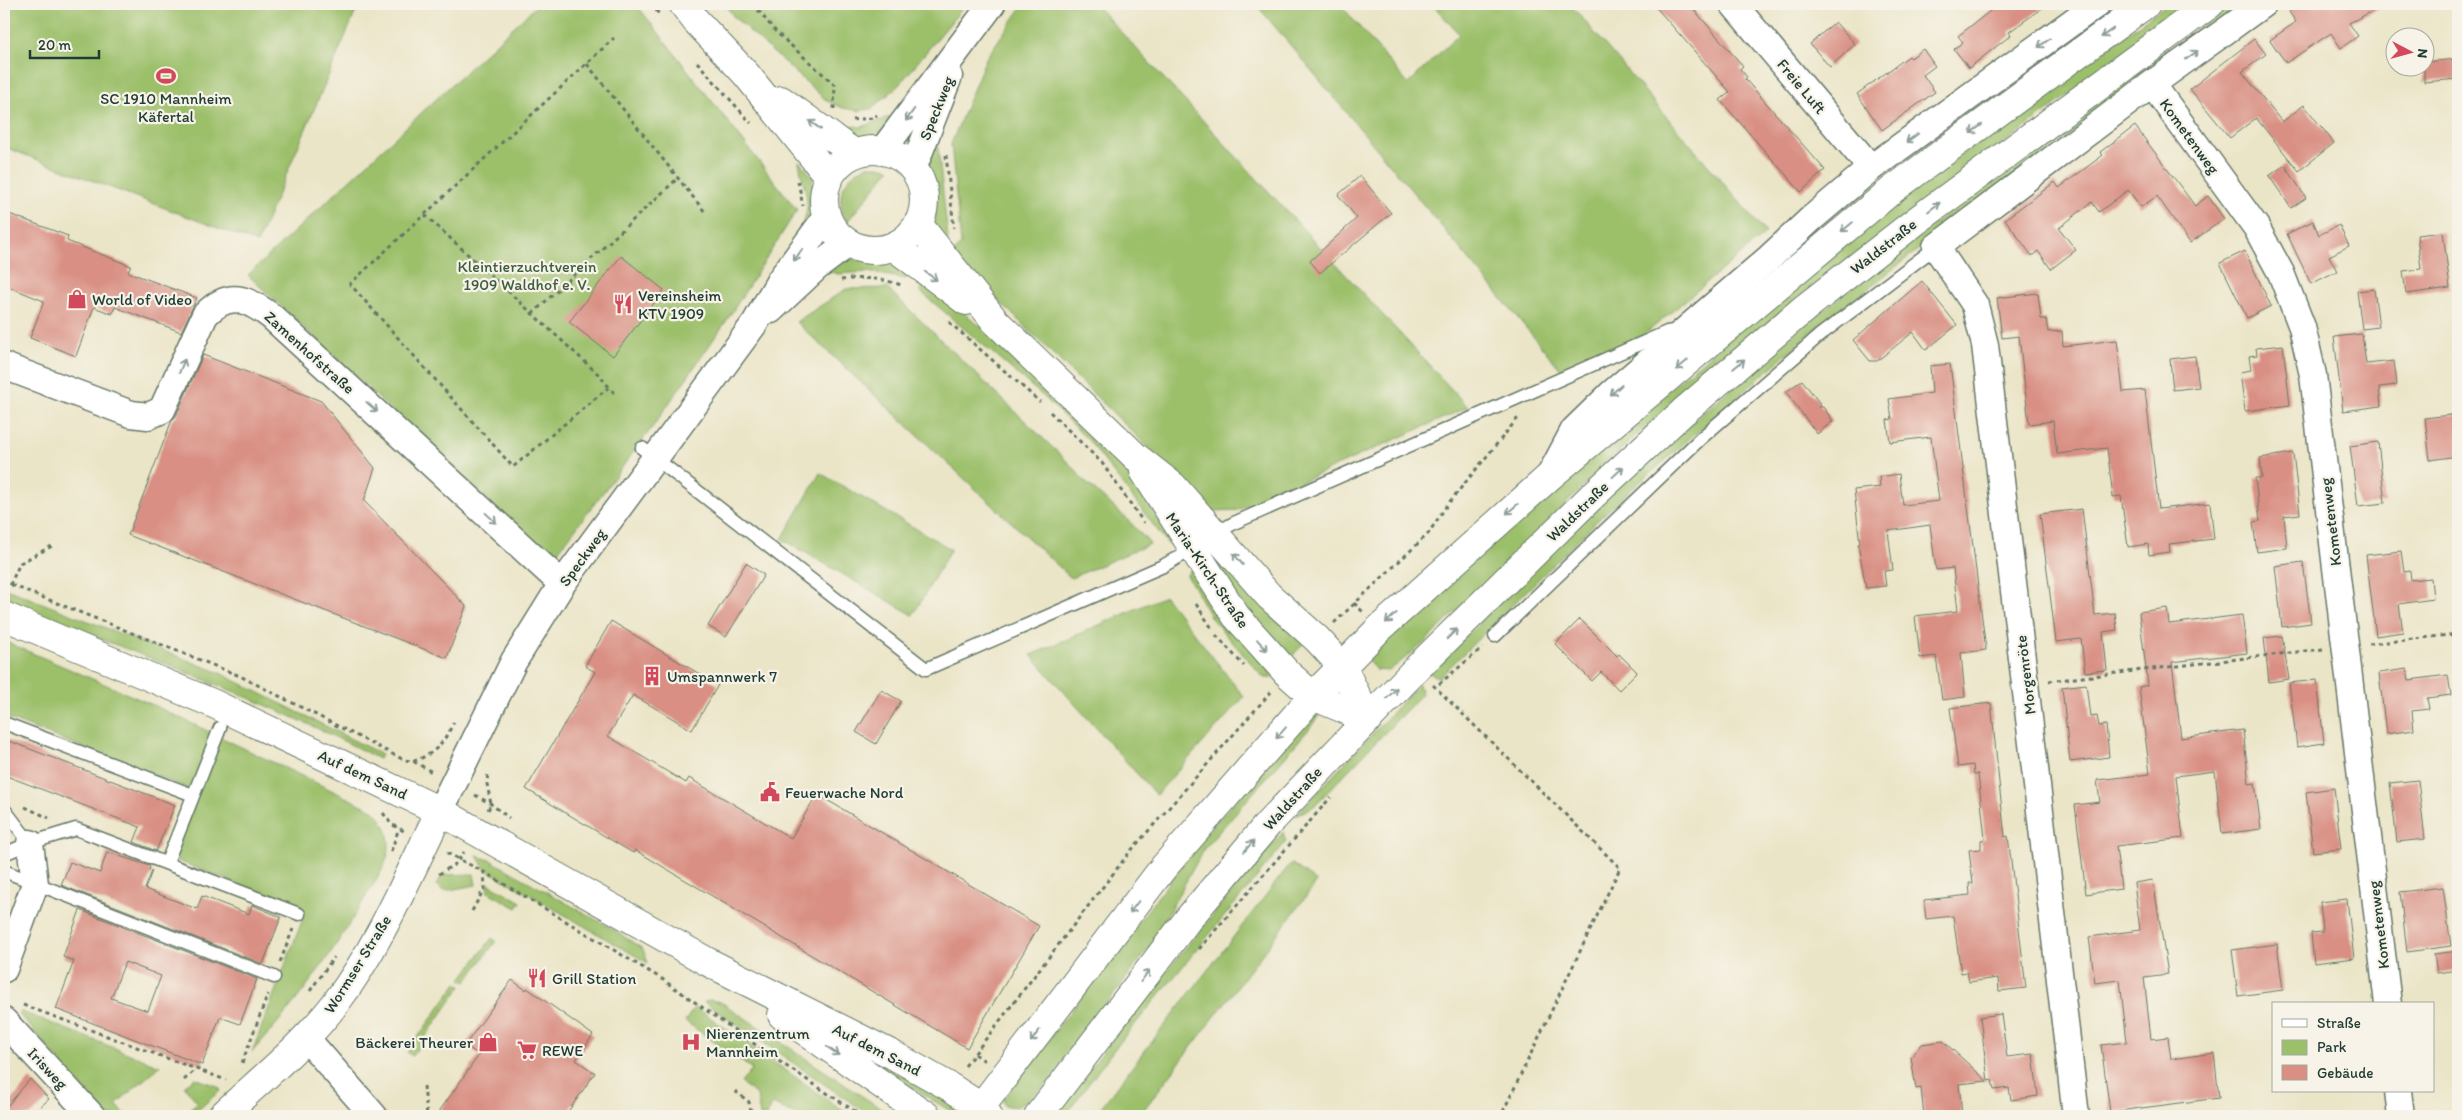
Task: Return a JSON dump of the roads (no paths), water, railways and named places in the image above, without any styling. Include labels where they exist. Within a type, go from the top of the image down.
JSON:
[{"type":"main road","points":[[981,1113],[1164,868],[1313,696],[1400,609],[1549,478],[1892,190],[2146,4]]},
{"type":"main road","name":"Waldstraße","points":[[1038,1116],[1212,890],[1268,824],[1368,719],[1590,498],[1690,405],[1806,307],[1916,221],[2210,4]]},
{"type":"main road","points":[[672,10],[696,21],[746,74],[830,177]]},
{"type":"main road","points":[[746,74],[855,154]]},
{"type":"main road","points":[[868,150],[882,151],[899,157],[913,169],[922,186],[924,205],[918,224],[907,237],[893,246],[878,250],[863,249],[849,243],[815,212],[830,177],[840,163],[855,154],[868,150]]},
{"type":"main road","name":"Maria-Kirch-Straße","points":[[918,224],[995,321],[1136,457],[1173,486],[1269,596],[1317,639],[1342,666],[1368,719]]},
{"type":"main road","name":"Maria-Kirch-Straße","points":[[893,246],[995,321]]},
{"type":"main road","name":"Maria-Kirch-Straße","points":[[1136,457],[1192,549],[1236,616],[1274,684],[1313,696],[1368,719]]},
{"type":"main road","name":"Auf dem Sand","points":[[4,616],[212,703],[440,811],[708,962],[893,1055],[950,1087],[981,1113]]},
{"type":"main road","name":"Wormser Straße","points":[[222,1116],[306,1038],[336,1003],[384,927],[440,811]]},
{"type":"main road","name":"Auf dem Sand","points":[[708,962],[926,1116]]},
{"type":"street","name":"Speckweg","points":[[882,151],[930,84],[960,48],[992,4]]},
{"type":"street","name":"Freie Luft","points":[[1733,4],[1871,168]]},
{"type":"street","points":[[1549,478],[1574,430],[1684,329],[1871,168],[2097,4]]},
{"type":"street","name":"Waldstraße","points":[[1936,247],[2152,84],[2263,4]]},
{"type":"street","name":"Speckweg","points":[[913,169],[960,48]]},
{"type":"street","name":"Kometenweg","points":[[2152,84],[2256,227],[2281,273],[2302,327],[2313,375],[2388,1002]]},
{"type":"street","name":"Speckweg","points":[[440,811],[555,577],[648,453],[755,323],[780,280],[815,212]]},
{"type":"street","name":"Speckweg","points":[[755,323],[791,293],[817,267],[849,243]]},
{"type":"street","name":"Morgenröte","points":[[1936,247],[1976,305],[1985,345],[2076,1116]]},
{"type":"street","name":"Zamenhofstraße","points":[[4,366],[131,414],[148,416],[162,410],[205,315],[217,305],[226,301],[240,299],[249,301],[279,323],[400,432],[555,577]]},
{"type":"street","points":[[4,969],[35,884],[30,843]]},
{"type":"street","name":"Irisweg","points":[[13,1012],[92,1116]]},
{"type":"street","points":[[306,1038],[374,1116]]},
{"type":"street","points":[[2398,1092],[2401,1116]]},
{"type":"lane","name":"Waldstraße","points":[[1495,636],[1700,439],[1820,335],[1936,247]]},
{"type":"lane","points":[[648,453],[926,669],[1163,566],[1234,523],[1667,332],[1684,329]]},
{"type":"lane","points":[[4,723],[193,795]]},
{"type":"lane","points":[[167,862],[220,728]]},
{"type":"lane","points":[[4,809],[30,843]]},
{"type":"lane","points":[[4,854],[30,843],[76,830],[167,862],[299,914]]},
{"type":"lane","points":[[4,871],[274,977]]},
{"type":"place","name":"SC 1910 Mannheim Käfertal","points":[[166,76]]},
{"type":"place","name":"World of Video","points":[[77,299]]},
{"type":"place","name":"Vereinsheim KTV 1909","points":[[623,304]]},
{"type":"place","name":"Umspannwerk 7","points":[[652,676]]},
{"type":"place","name":"Feuerwache Nord","points":[[770,792]]},
{"type":"place","name":"Grill Station","points":[[537,978]]},
{"type":"place","name":"Bäckerei Theurer","points":[[488,1042]]},
{"type":"place","name":"Nierenzentrum Mannheim","points":[[691,1042]]},
{"type":"place","name":"REWE","points":[[527,1050]]},
{"type":"park label","name":"Kleintierzuchtverein 1909 Waldhof e. V.","points":[[527,275]]}]
